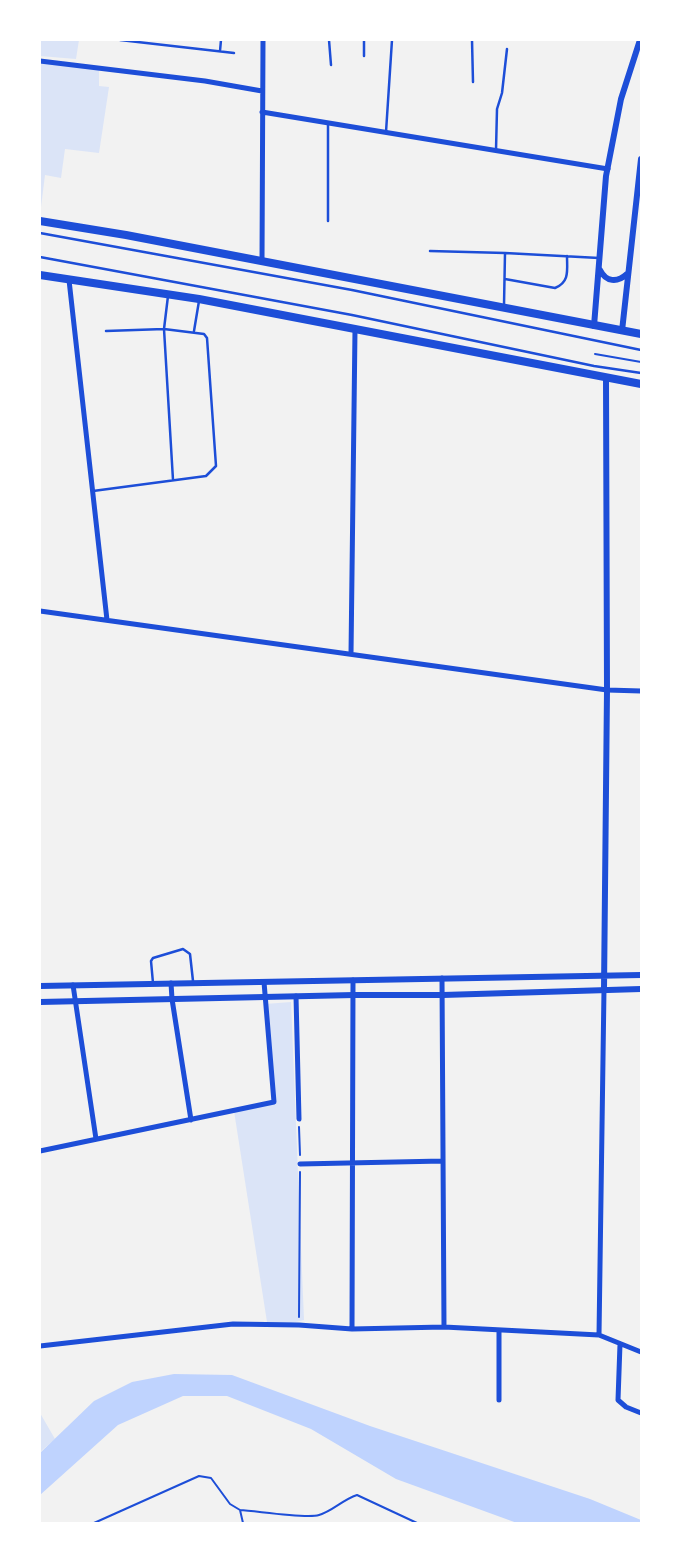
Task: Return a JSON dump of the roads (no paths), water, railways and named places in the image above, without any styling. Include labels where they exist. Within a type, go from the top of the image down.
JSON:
[{"type":"main road","points":[[40,222],[126,235],[641,334]]},
{"type":"main road","points":[[40,275],[199,299],[641,384]]},
{"type":"street","points":[[262,261],[263,40]]},
{"type":"street","points":[[594,326],[608,169],[621,99],[640,40]]},
{"type":"street","points":[[40,61],[205,81],[262,91]]},
{"type":"street","points":[[262,112],[608,169]]},
{"type":"street","points":[[622,331],[641,159]]},
{"type":"street","points":[[600,268],[604,277],[611,280],[620,279],[627,274]]},
{"type":"street","points":[[69,280],[107,620]]},
{"type":"street","points":[[351,654],[355,330]]},
{"type":"street","points":[[599,1335],[607,690],[606,378]]},
{"type":"street","points":[[40,611],[607,690],[641,691]]},
{"type":"street","points":[[40,986],[641,975]]},
{"type":"street","points":[[442,978],[444,1327]]},
{"type":"street","points":[[352,1329],[354,1162],[353,980]]},
{"type":"street","points":[[40,1151],[274,1102],[264,982]]},
{"type":"street","points":[[171,983],[191,1120]]},
{"type":"street","points":[[73,985],[96,1139]]},
{"type":"street","points":[[40,1002],[296,996],[443,995],[641,989]]},
{"type":"street","points":[[296,996],[299,1119]]},
{"type":"street","points":[[300,1164],[443,1161]]},
{"type":"street","points":[[40,1346],[233,1324],[299,1325],[352,1329],[444,1327],[599,1335],[641,1352]]},
{"type":"street","points":[[499,1330],[499,1400]]},
{"type":"street","points":[[620,1344],[618,1400],[626,1407],[641,1413]]},
{"type":"lane","points":[[120,40],[234,53]]},
{"type":"lane","points":[[220,51],[221,40]]},
{"type":"lane","points":[[329,40],[331,65]]},
{"type":"lane","points":[[364,40],[364,56]]},
{"type":"lane","points":[[386,132],[392,40]]},
{"type":"lane","points":[[472,40],[473,82]]},
{"type":"lane","points":[[496,150],[497,109],[502,94],[507,49]]},
{"type":"lane","points":[[328,123],[328,221]]},
{"type":"lane","points":[[40,233],[352,290],[641,350]]},
{"type":"lane","points":[[430,251],[505,252],[601,258]]},
{"type":"lane","points":[[504,308],[505,252]]},
{"type":"lane","points":[[505,279],[556,288],[563,285],[567,278],[567,256]]},
{"type":"lane","points":[[40,257],[352,315],[594,366],[641,373]]},
{"type":"lane","points":[[168,294],[164,329],[173,480]]},
{"type":"lane","points":[[194,331],[199,299]]},
{"type":"lane","points":[[93,491],[206,476],[216,466],[207,338],[204,334],[194,331],[164,329],[106,331]]},
{"type":"lane","points":[[153,984],[151,961],[153,958],[183,949],[190,954],[194,971],[193,983]]},
{"type":"water","points":[[174,1374],[232,1375],[370,1426],[590,1499],[641,1520],[641,1523],[517,1523],[396,1479],[311,1429],[227,1396],[183,1396],[118,1425],[40,1495],[40,1453],[94,1401],[132,1382]]}]
